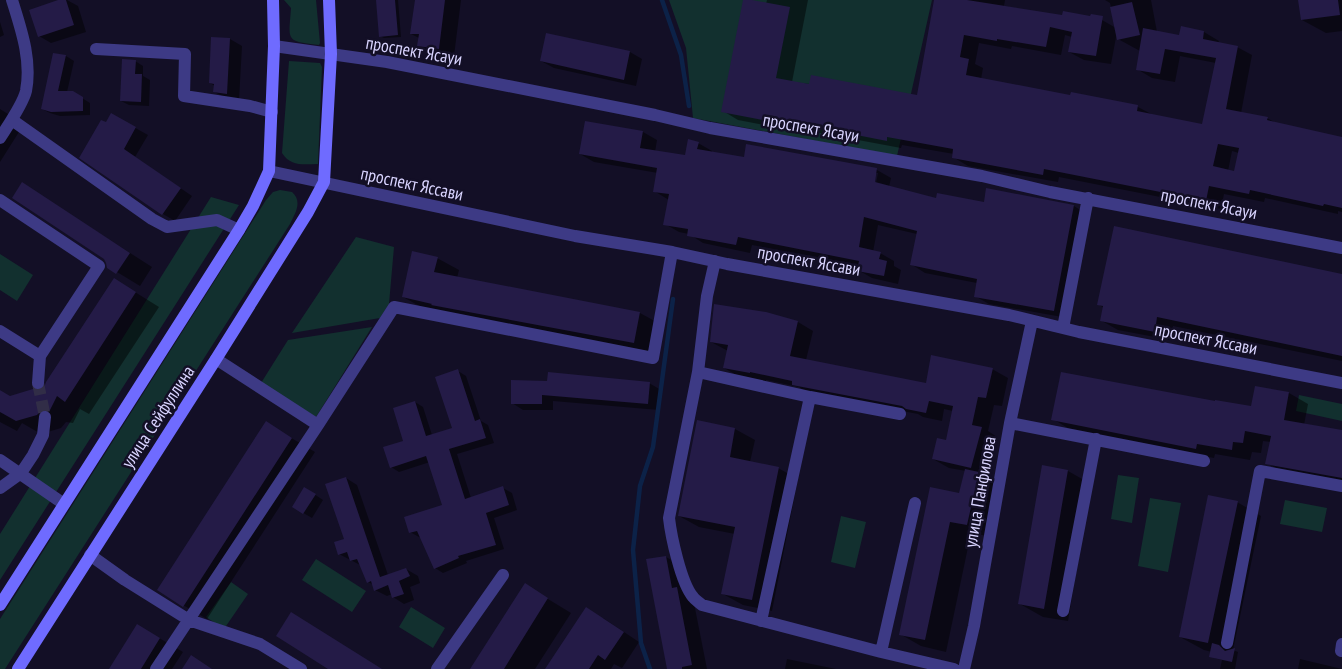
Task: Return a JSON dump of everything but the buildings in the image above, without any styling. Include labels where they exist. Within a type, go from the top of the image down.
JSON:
[{"type":"main road","points":[[270,171],[274,46],[272,0]]},
{"type":"main road","points":[[324,182],[332,54],[329,0]]},
{"type":"main road","name":"улица Сейфуллина","points":[[0,605],[239,230],[270,171]]},
{"type":"main road","name":"улица Сейфуллина","points":[[18,669],[216,359],[308,212],[324,182]]},
{"type":"street","points":[[0,138],[12,120],[26,92],[25,42],[12,0]]},
{"type":"street","name":"проспект Ясауи","points":[[274,46],[387,62],[646,113],[710,128],[982,176],[1050,192],[1342,248]]},
{"type":"street","points":[[96,49],[185,54],[184,96],[250,106],[272,112]]},
{"type":"street","points":[[12,120],[152,219],[167,227],[217,220],[239,230]]},
{"type":"street","name":"проспект Яссави","points":[[270,171],[575,236],[672,252],[1009,315],[1079,332],[1342,382]]},
{"type":"street","points":[[1063,328],[1088,198]]},
{"type":"street","points":[[0,200],[99,266],[40,356],[38,383]]},
{"type":"street","points":[[156,669],[394,307],[653,358],[672,252]]},
{"type":"street","points":[[715,261],[707,296],[698,372],[669,518],[671,538],[686,585],[693,597],[702,604],[761,621],[954,669]]},
{"type":"street","name":"улица Панфилова","points":[[964,669],[974,626],[1010,423],[1032,321]]},
{"type":"street","points":[[0,331],[40,356]]},
{"type":"street","points":[[216,359],[318,425]]},
{"type":"street","points":[[698,372],[810,397],[900,414]]},
{"type":"street","points":[[761,621],[810,397]]},
{"type":"street","points":[[0,488],[20,473],[43,435],[45,417]]},
{"type":"street","points":[[1010,423],[1204,461]]},
{"type":"street","points":[[1063,611],[1096,439]]},
{"type":"street","points":[[0,460],[64,504]]},
{"type":"street","points":[[1226,643],[1260,471],[1342,486]]},
{"type":"street","points":[[882,652],[915,503]]},
{"type":"street","points":[[90,555],[125,580],[189,620],[260,644],[301,669]]},
{"type":"street","points":[[437,669],[503,575]]},
{"type":"green space","points":[[284,0],[316,0],[319,45],[300,42],[291,37],[291,8]]},
{"type":"green space","points":[[669,0],[932,0],[897,156],[693,118],[686,48]]},
{"type":"green space","points":[[289,61],[320,63],[322,67],[318,164],[293,163],[282,153]]},
{"type":"green space","points":[[280,190],[292,192],[297,200],[296,212],[290,224],[5,669],[0,669],[0,619],[266,200],[273,192]]},
{"type":"green space","points":[[211,197],[239,205],[0,580],[0,534]]},
{"type":"green space","points":[[356,237],[394,247],[389,304],[380,318],[292,333]]},
{"type":"green space","points":[[0,254],[33,275],[17,301],[0,290]]},
{"type":"green space","points":[[372,327],[316,417],[261,383],[288,340]]},
{"type":"green space","points":[[1299,395],[1342,404],[1342,421],[1296,411]]},
{"type":"green space","points":[[1118,475],[1139,478],[1132,523],[1111,519]]},
{"type":"green space","points":[[1150,498],[1181,503],[1168,572],[1138,566]]},
{"type":"green space","points":[[1285,500],[1327,508],[1322,532],[1280,524]]},
{"type":"green space","points":[[841,516],[866,522],[855,568],[831,562]]},
{"type":"green space","points":[[316,559],[366,591],[352,612],[302,580]]},
{"type":"green space","points":[[231,582],[248,594],[224,629],[206,617]]},
{"type":"green space","points":[[411,607],[445,628],[433,648],[399,627]]},
{"type":"waterway","points":[[662,0],[681,55],[689,106]]},
{"type":"waterway","points":[[650,669],[641,643],[633,550],[640,486],[653,447],[673,299]]},
{"type":"tunnel","points":[[38,383],[45,417]]}]
